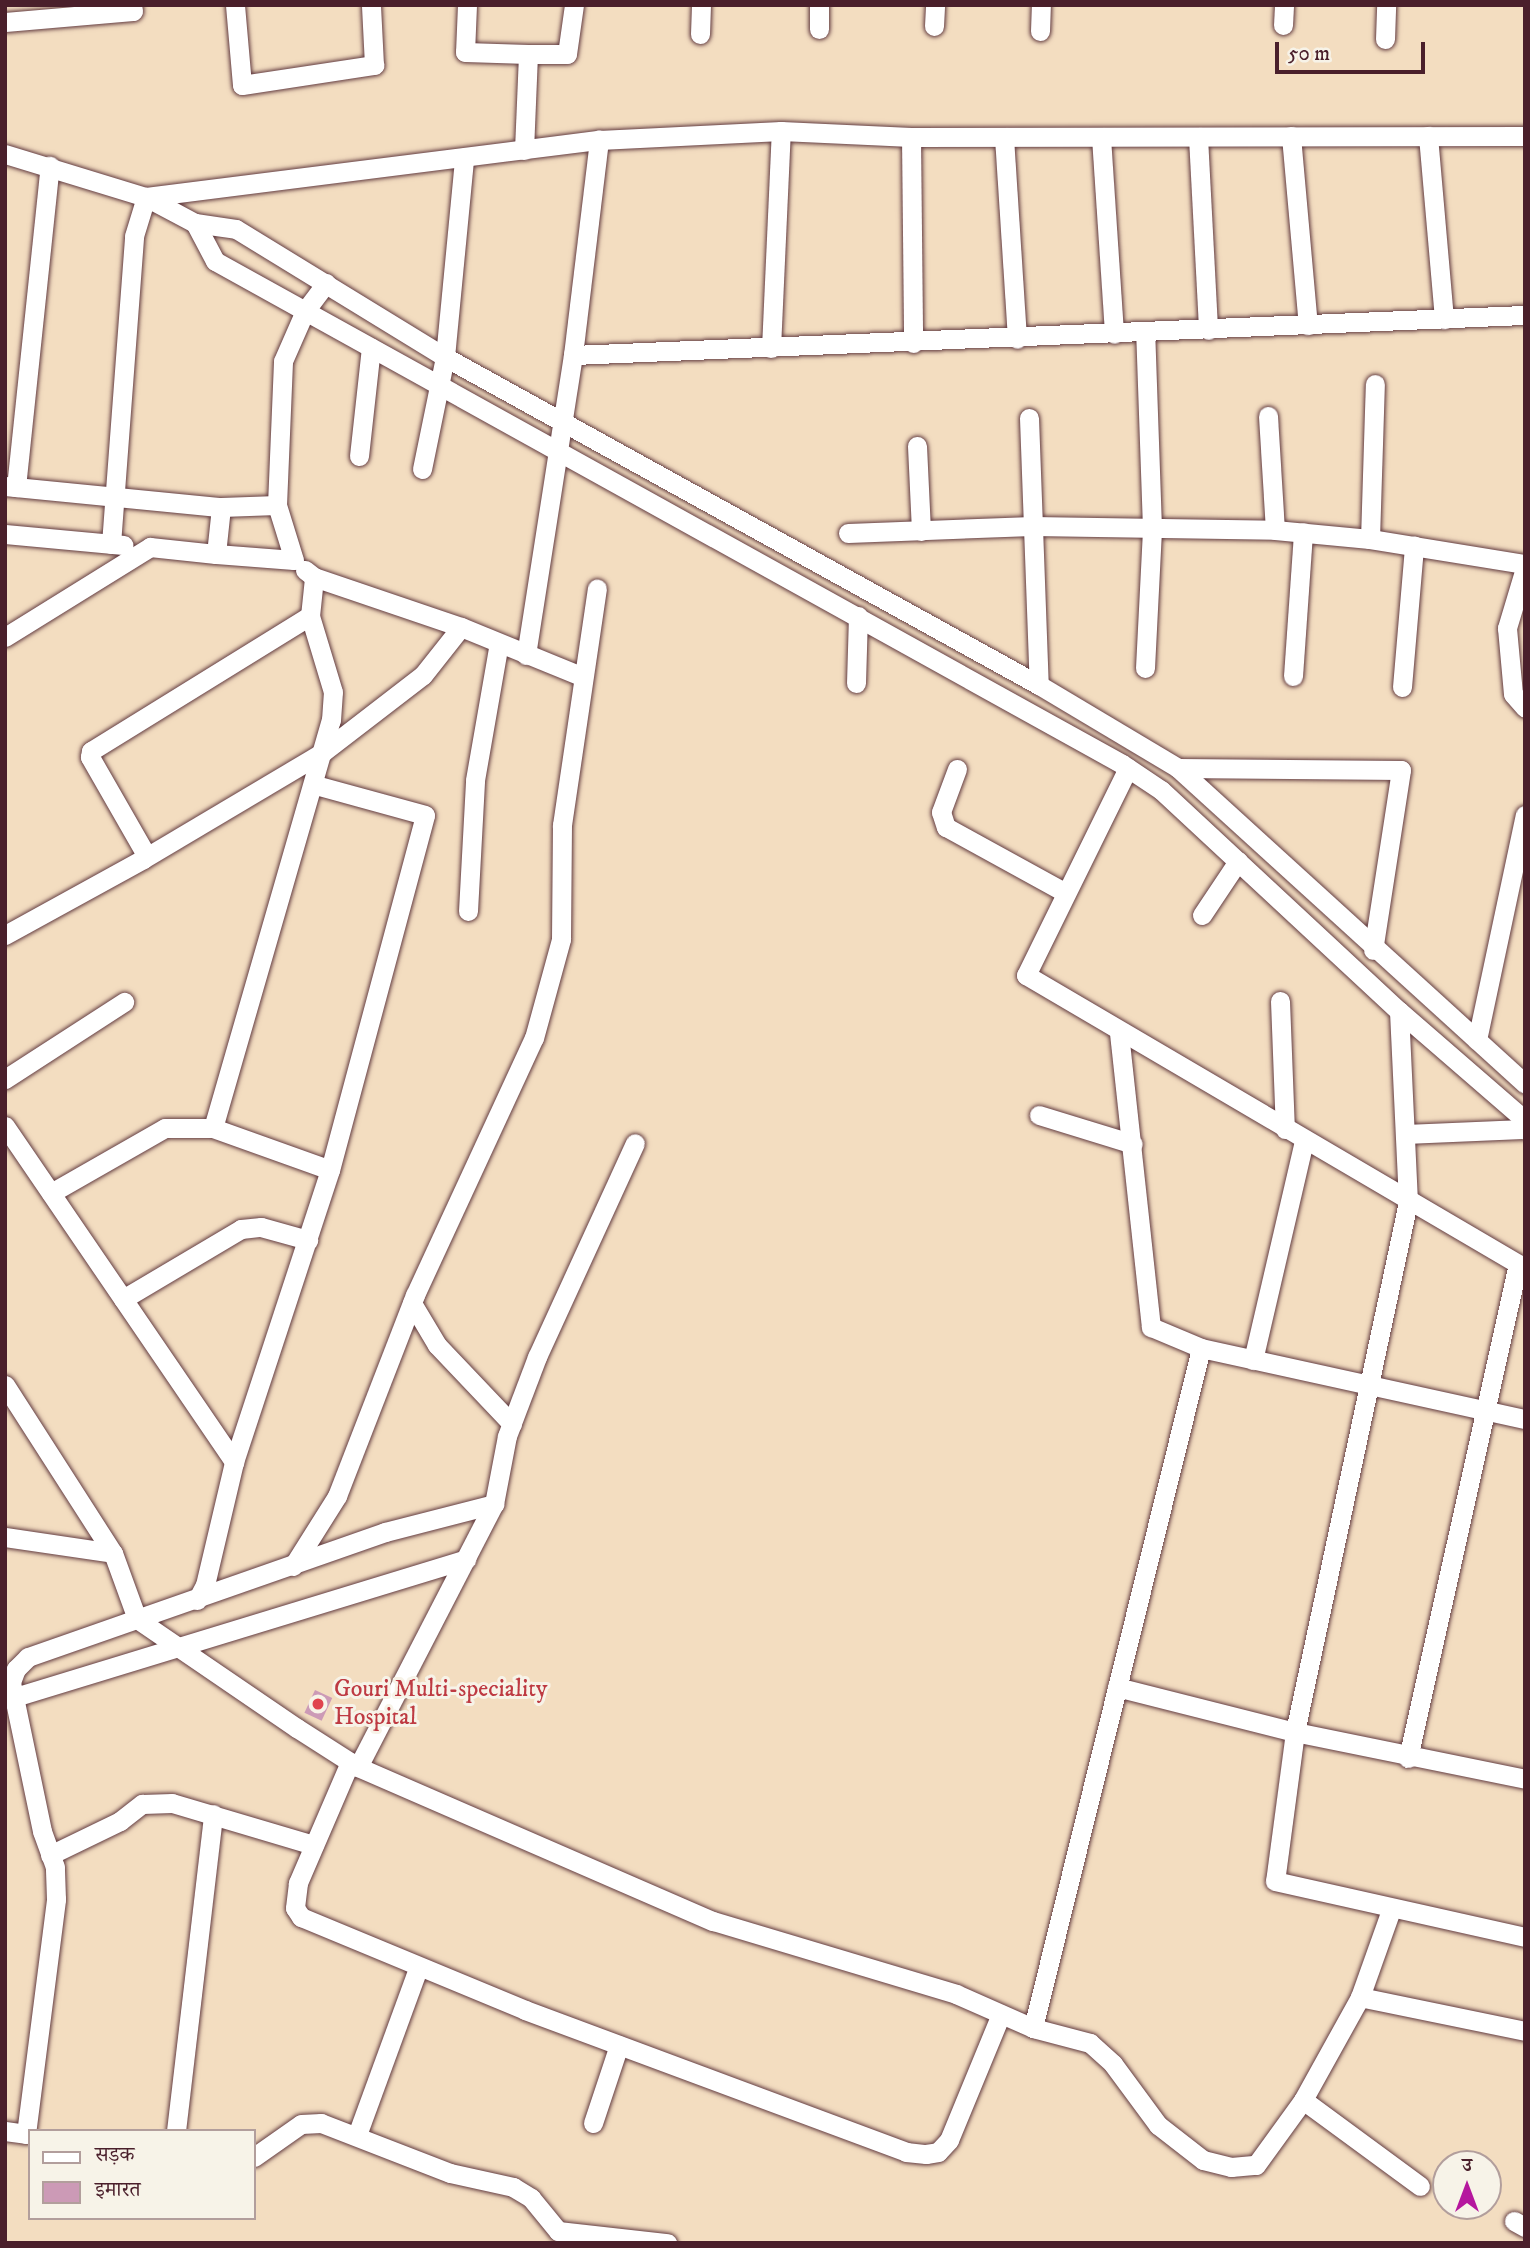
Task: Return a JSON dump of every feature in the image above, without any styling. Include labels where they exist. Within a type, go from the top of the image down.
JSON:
[{"type":"street","points":[[6,17],[133,11],[132,5]]},
{"type":"street","points":[[235,5],[242,85],[374,65],[371,5]]},
{"type":"street","points":[[467,5],[465,52],[528,54],[567,54],[574,5]]},
{"type":"street","points":[[700,34],[701,5]]},
{"type":"street","points":[[819,5],[819,29]]},
{"type":"street","points":[[934,26],[935,5]]},
{"type":"street","points":[[1040,31],[1041,5]]},
{"type":"street","points":[[1385,39],[1386,5]]},
{"type":"street","points":[[524,150],[528,54]]},
{"type":"street","points":[[771,348],[781,131]]},
{"type":"street","points":[[146,197],[599,140],[781,131],[911,137],[1525,136]]},
{"type":"street","points":[[1198,136],[1208,330]]},
{"type":"street","points":[[1291,136],[1308,325]]},
{"type":"street","points":[[1429,136],[1444,318]]},
{"type":"street","points":[[911,137],[913,343]]},
{"type":"street","points":[[1004,137],[1017,339]]},
{"type":"street","points":[[1101,137],[1114,334]]},
{"type":"street","points":[[526,655],[573,355],[599,140]]},
{"type":"street","points":[[5,154],[146,197],[195,223],[236,229],[445,357],[1039,685],[1178,768],[1373,950],[1525,1084]]},
{"type":"street","points":[[422,469],[437,384],[445,357],[464,158]]},
{"type":"street","points":[[50,166],[11,487],[221,507],[277,505]]},
{"type":"street","points":[[111,544],[134,236],[146,197]]},
{"type":"street","points":[[195,223],[215,261],[858,616],[1128,768],[1161,790],[1399,1011],[1525,1120]]},
{"type":"street","points":[[326,283],[305,311],[283,360],[277,505],[294,560],[314,577],[461,627],[581,676]]},
{"type":"street","points":[[573,355],[1017,339],[1525,315]]},
{"type":"street","points":[[1145,332],[1152,528],[1145,668]]},
{"type":"street","points":[[359,456],[371,348]]},
{"type":"street","points":[[1370,539],[1375,384]]},
{"type":"street","points":[[1268,416],[1275,530]]},
{"type":"street","points":[[1029,418],[1039,685]]},
{"type":"street","points":[[917,446],[921,531]]},
{"type":"street","points":[[216,554],[221,507]]},
{"type":"street","points":[[848,533],[1032,526],[1303,531],[1414,545],[1525,566],[1507,628],[1513,694],[1525,708]]},
{"type":"street","points":[[1293,676],[1303,531]]},
{"type":"street","points":[[5,534],[294,560]]},
{"type":"street","points":[[1402,687],[1414,545]]},
{"type":"street","points":[[5,637],[150,547]]},
{"type":"street","points":[[213,1129],[323,752],[333,692],[310,616],[314,577]]},
{"type":"street","points":[[293,1566],[337,1496],[412,1303],[534,1038],[561,939],[562,825],[581,676],[597,589]]},
{"type":"street","points":[[143,859],[145,853],[90,757],[91,751],[310,616]]},
{"type":"street","points":[[856,683],[858,616]]},
{"type":"street","points":[[5,934],[143,859],[323,752],[423,676],[461,627]]},
{"type":"street","points":[[468,911],[475,780],[499,643]]},
{"type":"street","points":[[1128,768],[1026,975],[1119,1033],[1521,1266],[1485,1409],[1408,1758]]},
{"type":"street","points":[[1178,768],[1401,770],[1373,950]]},
{"type":"street","points":[[957,769],[941,812],[946,827],[1066,893]]},
{"type":"street","points":[[197,1600],[205,1585],[234,1462],[330,1170],[425,815],[315,785]]},
{"type":"street","points":[[1477,1040],[1525,815]]},
{"type":"street","points":[[1202,915],[1238,861]]},
{"type":"street","points":[[1280,1001],[1285,1129]]},
{"type":"street","points":[[5,1079],[124,1002]]},
{"type":"street","points":[[1399,1011],[1408,1202],[1295,1732],[1275,1881],[1391,1910],[1525,1937]]},
{"type":"street","points":[[1119,1033],[1151,1327],[1201,1348],[1525,1419]]},
{"type":"street","points":[[1039,1115],[1133,1143]]},
{"type":"street","points":[[5,1126],[234,1462]]},
{"type":"street","points":[[51,1193],[145,1136],[165,1128],[213,1129],[330,1170]]},
{"type":"street","points":[[1405,1134],[1525,1129]]},
{"type":"street","points":[[1253,1360],[1304,1140]]},
{"type":"street","points":[[635,1143],[537,1357],[512,1424],[494,1504],[314,1845],[298,1883],[295,1908],[301,1917],[418,1968],[906,2151],[926,2154],[938,2151],[949,2140],[1001,2014]]},
{"type":"street","points":[[123,1299],[241,1229],[261,1227],[308,1240]]},
{"type":"street","points":[[412,1303],[437,1345],[512,1424]]},
{"type":"street","points":[[1033,2028],[1201,1348]]},
{"type":"street","points":[[5,1385],[113,1553],[137,1619],[182,1646],[354,1765],[713,1921],[956,1994],[1033,2028],[1090,2043],[1113,2064],[1158,2126],[1203,2160],[1231,2166],[1256,2165],[1303,2100],[1360,1997],[1391,1910]]},
{"type":"street","points":[[29,2129],[55,1899],[50,1855],[11,1682],[28,1657],[397,1528],[494,1504]]},
{"type":"street","points":[[5,1537],[113,1553]]},
{"type":"street","points":[[15,1698],[466,1559]]},
{"type":"street","points":[[1116,1687],[1408,1758],[1525,1779]]},
{"type":"street","points":[[50,1855],[120,1821],[142,1804],[172,1803],[314,1845]]},
{"type":"street","points":[[176,2129],[213,1814]]},
{"type":"street","points":[[357,2136],[418,1968]]},
{"type":"street","points":[[1360,1997],[1525,2031]]},
{"type":"street","points":[[593,2123],[619,2045]]},
{"type":"street","points":[[1303,2100],[1420,2186]]},
{"type":"street","points":[[256,2156],[301,2124],[321,2123],[450,2173],[513,2187],[531,2198],[558,2231],[667,2243]]},
{"type":"street","points":[[5,2131],[28,2134]]},
{"type":"building","points":[[315,1690],[332,1698],[322,1721],[304,1713]]},
{"type":"place","name":"Gouri Multi-speciality Hospital","points":[[318,1704]]}]
